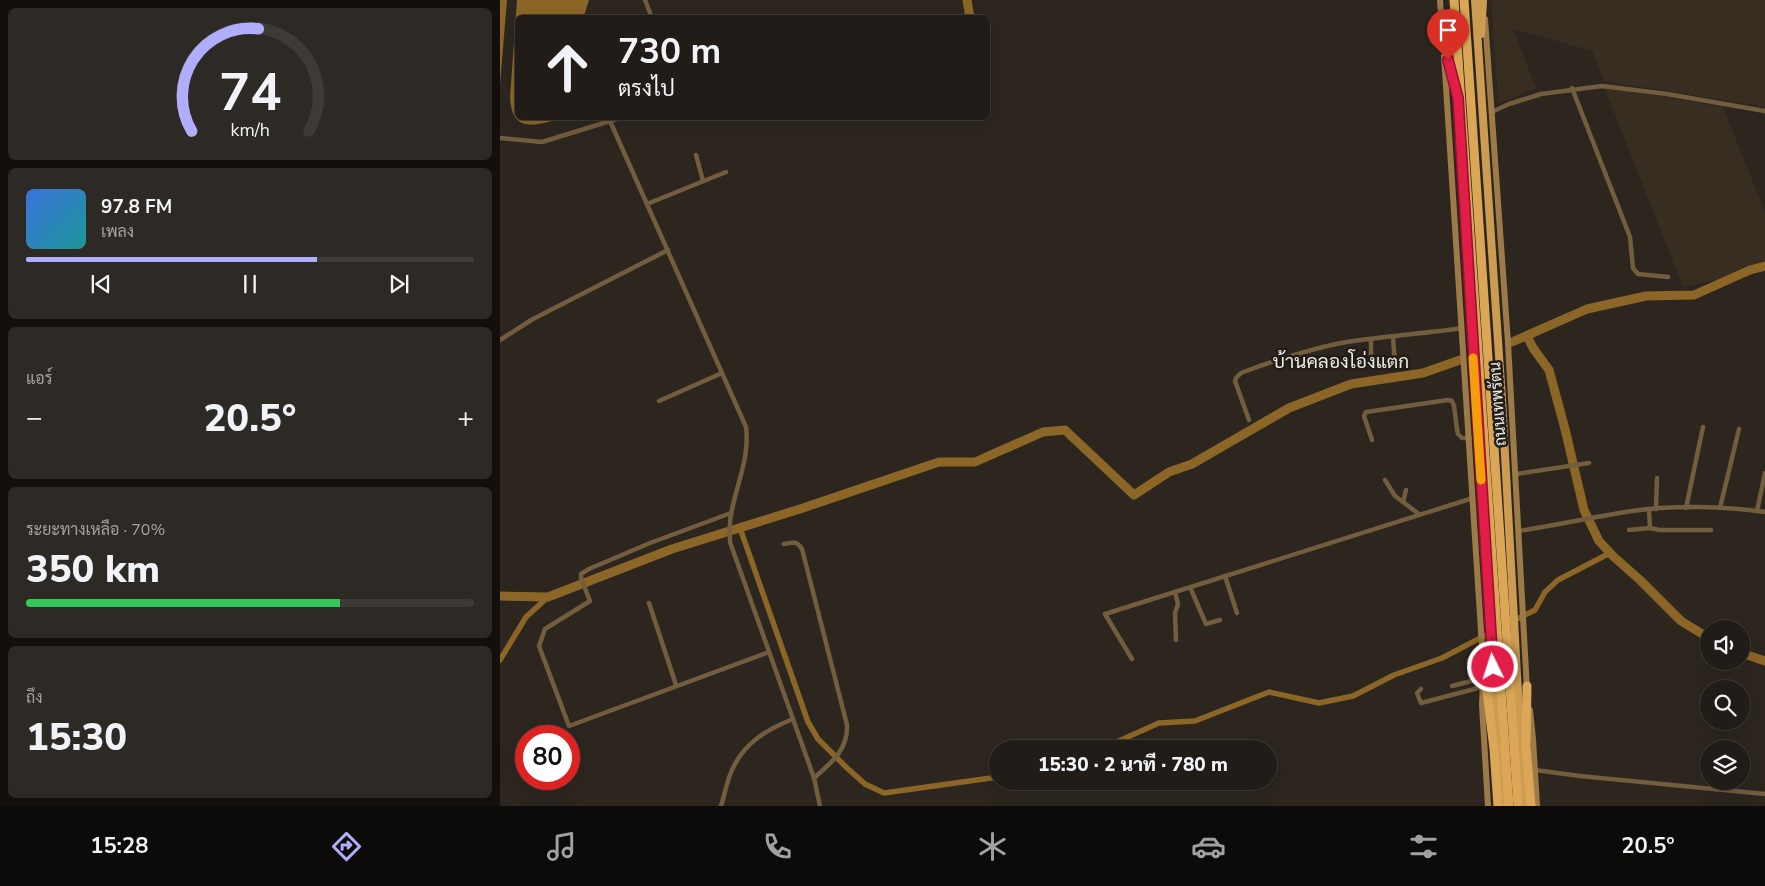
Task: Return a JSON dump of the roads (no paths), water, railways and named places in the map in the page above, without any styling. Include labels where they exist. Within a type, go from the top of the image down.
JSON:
[{"type":"highway","points":[[1452,0],[1508,806]]},
{"type":"highway","name":"ถนนเทพรัตน","points":[[1452,0],[1485,548],[1504,806]]},
{"type":"highway","points":[[1464,0],[1518,806]]},
{"type":"highway","name":"ถนนเทพรัตน","points":[[1480,0],[1478,64],[1502,391],[1521,748],[1526,806]]},
{"type":"highway","points":[[1443,41],[1458,98]]},
{"type":"highway","points":[[1483,658],[1494,749],[1498,806]]},
{"type":"highway","points":[[1527,686],[1526,746],[1531,806]]},
{"type":"main road","name":"ถนนเทพรัตน","points":[[1440,0],[1470,438],[1483,658],[1482,687],[1488,806]]},
{"type":"main road","name":"ถนนเทพรัตน","points":[[1480,0],[1492,112],[1509,356],[1527,686],[1533,738],[1537,806]]},
{"type":"street","points":[[645,0],[651,15]]},
{"type":"street","points":[[1492,112],[1525,98],[1541,94],[1572,88],[1610,86],[1765,111]]},
{"type":"street","points":[[1572,88],[1630,237],[1633,268],[1638,274],[1668,277]]},
{"type":"street","points":[[500,138],[542,142],[613,120]]},
{"type":"street","points":[[610,121],[746,426],[747,453],[731,513],[730,542],[794,719],[814,778],[820,806]]},
{"type":"street","points":[[696,155],[703,182]]},
{"type":"street","points":[[647,204],[726,172]]},
{"type":"street","points":[[500,340],[533,319],[668,250]]},
{"type":"street","points":[[1249,420],[1235,381],[1241,373],[1339,344],[1463,328]]},
{"type":"street","points":[[1394,336],[1395,366]]},
{"type":"street","points":[[1370,359],[1371,339]]},
{"type":"street","points":[[659,401],[722,372]]},
{"type":"street","points":[[1372,440],[1364,416],[1366,412],[1448,400],[1452,401],[1454,406],[1458,434],[1462,438],[1470,438]]},
{"type":"street","points":[[1686,508],[1704,427]]},
{"type":"street","points":[[1720,508],[1739,429]]},
{"type":"street","points":[[1516,474],[1589,463]]},
{"type":"street","points":[[1757,511],[1765,473]]},
{"type":"street","points":[[1656,509],[1657,478]]},
{"type":"street","points":[[1385,480],[1392,493],[1419,514]]},
{"type":"street","points":[[1403,502],[1406,490]]},
{"type":"street","points":[[1132,659],[1106,614],[1473,498]]},
{"type":"street","points":[[1519,531],[1656,509],[1720,508],[1765,512]]},
{"type":"street","points":[[1649,510],[1650,528]]},
{"type":"street","points":[[731,513],[650,543],[581,574],[590,601],[545,629],[539,646],[568,726],[769,652]]},
{"type":"street","points":[[1629,530],[1650,528],[1659,530],[1712,530]]},
{"type":"street","points":[[784,544],[794,542],[799,544],[803,551],[847,725],[848,735],[838,756],[814,778]]},
{"type":"street","points":[[1225,576],[1237,613]]},
{"type":"street","points":[[1190,587],[1206,624],[1220,620]]},
{"type":"street","points":[[1175,592],[1178,604],[1175,613],[1176,640]]},
{"type":"street","points":[[649,604],[676,685]]},
{"type":"street","points":[[1452,686],[1483,678]]},
{"type":"street","points":[[1421,689],[1417,693],[1421,703],[1482,687]]},
{"type":"street","points":[[721,806],[733,768],[746,748],[764,732],[794,719]]},
{"type":"street","points":[[1535,770],[1765,794]]},
{"type":"waterway","points":[[967,0],[970,15]]},
{"type":"waterway","points":[[1512,342],[1587,309],[1646,296],[1694,295],[1750,270],[1765,266]]},
{"type":"waterway","points":[[1527,336],[1549,370],[1584,510],[1599,541],[1681,621],[1700,633]]},
{"type":"waterway","points":[[500,596],[548,597],[672,549],[800,509],[939,462],[975,462],[1043,432],[1065,430],[1134,495],[1169,472],[1192,464],[1289,408],[1351,384],[1423,373],[1460,360]]},
{"type":"waterway","points":[[740,528],[808,722],[818,739],[865,784],[884,793],[989,778]]},
{"type":"waterway","points":[[1511,622],[1535,610],[1545,592],[1558,580],[1610,553]]},
{"type":"waterway","points":[[500,660],[526,617],[548,597]]},
{"type":"waterway","points":[[1121,740],[1159,723],[1195,721],[1269,692],[1319,703],[1353,696],[1394,675],[1442,658],[1494,631]]},
{"type":"waterway","points":[[1750,656],[1765,661]]},
{"type":"district","name":"บ้านคลองโอ่งแตก","points":[[1341,362]]}]
